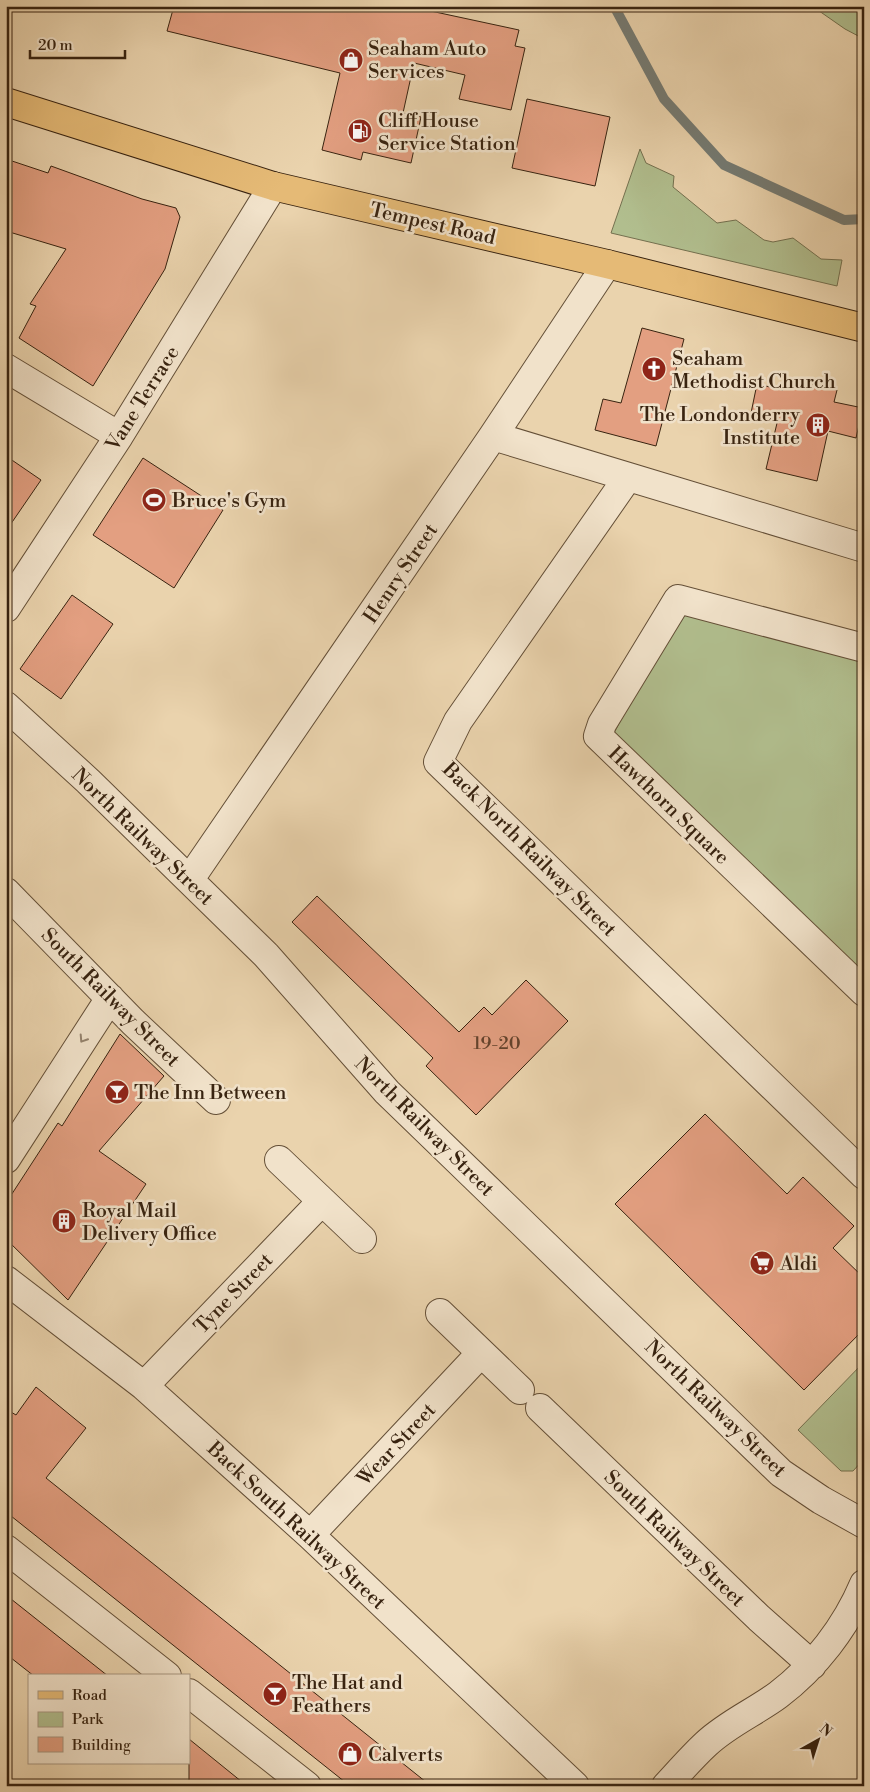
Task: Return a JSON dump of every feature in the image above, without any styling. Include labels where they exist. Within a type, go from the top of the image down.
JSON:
[{"type":"main road","name":"Tempest Road","points":[[6,102],[273,186],[607,264],[864,328]]},
{"type":"street","name":"Vane Terrace","points":[[6,608],[119,436],[273,186]]},
{"type":"street","name":"Henry Street","points":[[190,879],[494,436],[607,264]]},
{"type":"street","points":[[6,368],[119,436]]},
{"type":"street","points":[[494,436],[864,548]]},
{"type":"street","name":"Back North Railway Street","points":[[628,477],[458,721],[438,762],[864,1175]]},
{"type":"street","name":"Hawthorn Square","points":[[864,648],[678,599],[602,724],[598,736],[864,992]]},
{"type":"street","name":"North Railway Street","points":[[6,706],[88,781],[190,879],[266,955],[387,1092],[774,1466],[821,1500],[864,1524]]},
{"type":"street","name":"South Railway Street","points":[[6,892],[133,1022],[216,1100]]},
{"type":"street","points":[[6,1159],[110,998]]},
{"type":"street","points":[[279,1160],[362,1239]]},
{"type":"street","name":"Tyne Street","points":[[144,1386],[322,1200]]},
{"type":"street","name":"Back South Railway Street","points":[[6,1280],[144,1386],[310,1535],[574,1786]]},
{"type":"street","points":[[440,1313],[520,1390]]},
{"type":"street","name":"Wear Street","points":[[310,1535],[482,1353]]},
{"type":"street","name":"South Railway Street","points":[[540,1408],[759,1618],[812,1665]]},
{"type":"street","points":[[6,1549],[164,1674]]},
{"type":"street","points":[[666,1786],[706,1743],[743,1716],[778,1695],[812,1665],[836,1634],[864,1584]]},
{"type":"street","points":[[190,1694],[307,1786]]},
{"type":"green space","points":[[812,6],[864,6],[864,39],[845,29]]},
{"type":"green space","points":[[640,149],[646,163],[674,176],[673,187],[717,223],[736,220],[764,240],[773,242],[793,238],[821,259],[842,260],[837,286],[611,233]]},
{"type":"green space","points":[[679,610],[864,656],[864,983],[613,735]]},
{"type":"green space","points":[[864,1362],[864,1459],[853,1471],[841,1471],[798,1430]]},
{"type":"building","points":[[174,6],[427,6],[426,10],[519,30],[515,46],[525,48],[511,110],[459,99],[465,75],[414,63],[403,113],[421,117],[411,163],[363,152],[361,160],[322,150],[340,73],[167,31]]},
{"type":"building","points":[[527,99],[610,117],[595,186],[512,168]]},
{"type":"building","points":[[6,159],[48,173],[51,166],[142,199],[176,208],[180,217],[165,269],[93,386],[19,338],[36,306],[30,304],[66,249],[6,231]]},
{"type":"building","name":"Seaham Methodist Church","points":[[642,328],[684,339],[656,446],[595,430],[603,399],[621,403]]},
{"type":"building","name":"The Londonderry Institute","points":[[786,378],[837,390],[834,402],[863,408],[856,438],[828,431],[817,481],[766,469],[778,419],[751,413],[757,384],[783,390]]},
{"type":"building","points":[[6,456],[41,480],[6,531]]},
{"type":"building","points":[[143,458],[223,510],[174,588],[93,535]]},
{"type":"building","points":[[72,595],[113,624],[61,699],[20,669]]},
{"type":"building","points":[[317,896],[459,1032],[484,1007],[492,1015],[526,980],[568,1021],[476,1115],[426,1066],[433,1058],[292,922]]},
{"type":"building","name":"Royal Mail Delivery Office","points":[[120,1034],[164,1076],[99,1151],[146,1184],[68,1300],[6,1239],[6,1203],[58,1123],[62,1126]]},
{"type":"building","name":"Aldi","points":[[705,1114],[787,1194],[803,1177],[854,1226],[833,1248],[864,1278],[864,1329],[804,1390],[615,1204]]},
{"type":"building","points":[[36,1387],[86,1428],[46,1478],[431,1786],[350,1786],[6,1512],[6,1409],[16,1415]]},
{"type":"building","points":[[6,1595],[105,1674],[31,1674],[6,1654]]},
{"type":"building","points":[[190,1740],[247,1786],[189,1786]]},
{"type":"waterway","points":[[614,6],[664,99],[724,165],[844,220],[864,219]]},
{"type":"place","name":"Seaham Auto Services","points":[[351,60]]},
{"type":"place","name":"Cliff House Service Station","points":[[360,131]]},
{"type":"place","name":"Seaham Methodist Church","points":[[654,369]]},
{"type":"place","name":"The Londonderry Institute","points":[[818,425]]},
{"type":"place","name":"Bruce's Gym","points":[[154,500]]},
{"type":"place","name":"The Inn Between","points":[[117,1092]]},
{"type":"place","name":"Royal Mail Delivery Office","points":[[64,1221]]},
{"type":"place","name":"Aldi","points":[[762,1263]]},
{"type":"place","name":"The Hat and Feathers","points":[[275,1694]]},
{"type":"place","name":"Calverts","points":[[350,1754]]}]
